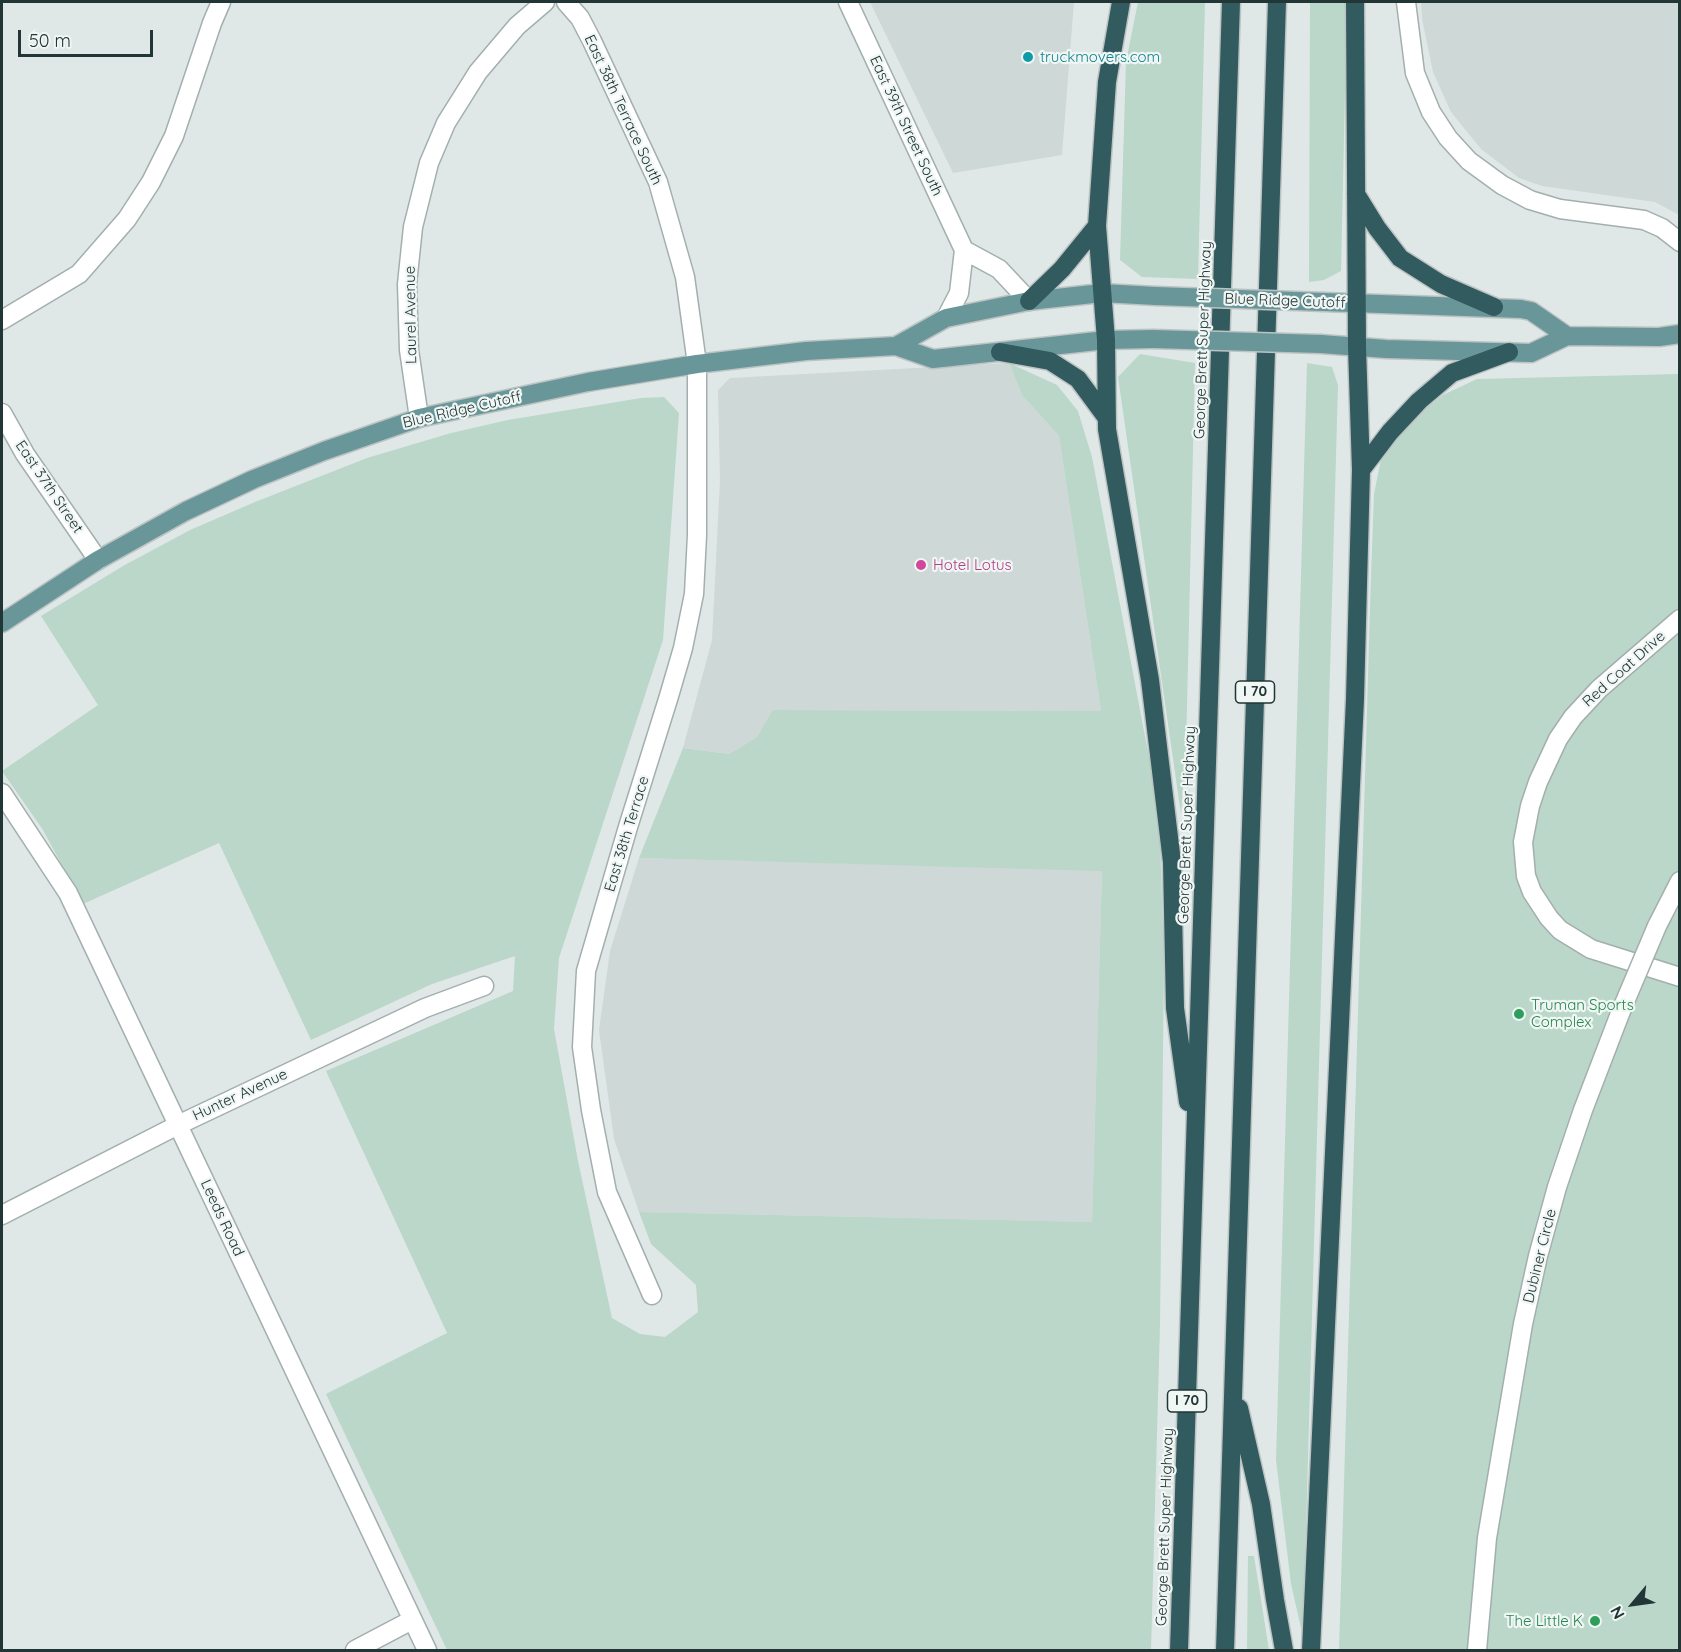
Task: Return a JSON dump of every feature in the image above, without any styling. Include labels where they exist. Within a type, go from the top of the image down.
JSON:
[{"type":"highway","points":[[1122,2],[1107,82],[1097,226],[1106,340],[1106,417],[1150,680],[1172,862],[1175,1008],[1195,1152]]},
{"type":"highway","name":"George Brett Super Highway","points":[[1179,1650],[1231,2]]},
{"type":"highway","name":"I 70","points":[[1225,1650],[1277,2]]},
{"type":"highway","points":[[1311,1650],[1355,699],[1361,470],[1355,193],[1355,2]]},
{"type":"highway","points":[[1355,193],[1377,228],[1400,258],[1441,284],[1494,307]]},
{"type":"highway","points":[[1029,301],[1062,269],[1097,226]]},
{"type":"highway","points":[[1000,352],[1050,361],[1078,380],[1106,417]]},
{"type":"highway","points":[[1361,470],[1390,432],[1419,401],[1452,374],[1509,352]]},
{"type":"highway","points":[[1233,1383],[1261,1504],[1284,1650]]},
{"type":"main road","name":"Blue Ridge Cutoff","points":[[896,346],[946,318],[1029,301],[1102,293],[1357,304],[1494,307],[1531,311],[1567,336]]},
{"type":"main road","name":"Blue Ridge Cutoff","points":[[2,622],[98,560],[186,512],[254,479],[324,451],[419,418],[588,382],[697,364],[806,351],[896,346],[933,359],[1106,340],[1153,339],[1531,353],[1567,336],[1659,337],[1680,334]]},
{"type":"street","points":[[2,320],[79,274],[127,219],[151,182],[174,136],[221,2]]},
{"type":"street","name":"Laurel Avenue","points":[[419,418],[409,350],[407,284],[413,227],[429,163],[446,123],[478,72],[517,26],[545,2]]},
{"type":"street","name":"East 38th Terrace South","points":[[566,2],[580,18],[592,41],[658,182],[685,277],[697,364]]},
{"type":"street","name":"East 39th Street South","points":[[848,2],[964,250]]},
{"type":"street","points":[[1406,2],[1415,74],[1431,112],[1448,138],[1469,160],[1502,185],[1530,200],[1560,209],[1644,220],[1662,228],[1680,242]]},
{"type":"street","points":[[946,318],[959,293],[964,250],[999,269],[1029,301]]},
{"type":"street","name":"East 38th Terrace","points":[[652,1295],[607,1192],[591,1110],[582,1047],[586,971],[669,696],[694,594],[698,535],[697,364]]},
{"type":"street","name":"East 37th Street","points":[[2,413],[25,454],[98,560]]},
{"type":"street","name":"Red Coat Drive","points":[[1680,619],[1599,689],[1573,717],[1558,739],[1542,772],[1530,806],[1523,842],[1526,876],[1532,892],[1560,930],[1591,949],[1680,977]]},
{"type":"street","name":"Leeds Road","points":[[2,793],[68,893],[427,1650]]},
{"type":"street","name":"Dubiner Circle","points":[[1477,1650],[1487,1538],[1510,1393],[1528,1301],[1557,1187],[1583,1110],[1621,1011],[1657,926],[1680,881]]},
{"type":"street","name":"Hunter Avenue","points":[[2,1215],[178,1125],[425,1008],[484,986]]},
{"type":"street","points":[[356,1650],[412,1620]]},
{"type":"shaded area","points":[[870,2],[1074,2],[1062,155],[953,173]]},
{"type":"shaded area","points":[[1421,2],[1679,2],[1679,215],[1655,202],[1542,186],[1519,178],[1481,149],[1451,112],[1433,72],[1422,19]]},
{"type":"shaded area","points":[[1009,363],[1022,395],[1059,436],[1101,711],[774,710],[757,737],[729,754],[683,748],[712,640],[720,480],[718,390],[730,378]]},
{"type":"shaded area","points":[[639,858],[1102,870],[1092,1222],[639,1212],[614,1139],[599,1030],[610,951]]},
{"type":"green space","points":[[1138,2],[1205,2],[1198,279],[1142,277],[1120,260],[1126,62]]},
{"type":"green space","points":[[1310,2],[1347,2],[1341,271],[1324,280],[1309,282]]},
{"type":"green space","points":[[1140,354],[1195,363],[1186,749],[1181,814],[1118,377]]},
{"type":"green space","points":[[1009,363],[1057,385],[1078,411],[1092,457],[1159,810],[1164,960],[1160,1325],[1151,1650],[447,1650],[326,1394],[447,1333],[326,1071],[513,991],[515,956],[432,984],[311,1040],[219,843],[83,904],[43,830],[2,771],[98,705],[41,616],[123,566],[190,530],[367,458],[451,433],[508,420],[641,398],[664,397],[679,413],[663,640],[559,958],[554,1029],[578,1161],[612,1318],[640,1334],[665,1337],[698,1312],[696,1285],[651,1244],[639,1212],[1092,1222],[1102,871],[639,858],[683,748],[729,754],[757,737],[773,710],[1101,711],[1059,436],[1022,395]]},
{"type":"green space","points":[[1307,363],[1332,367],[1338,385],[1303,1637],[1291,1584],[1276,1460]]},
{"type":"green space","name":"Truman Sports Complex","points":[[1679,374],[1679,1650],[1339,1650],[1371,576],[1374,494],[1381,459],[1405,425],[1443,395],[1477,379]]},
{"type":"green space","points":[[1248,1556],[1254,1556],[1269,1650],[1247,1650]]},
{"type":"place","name":"truckmovers.com","points":[[1028,57]]},
{"type":"place","name":"Hotel Lotus","points":[[921,565]]},
{"type":"place","name":"Truman Sports Complex","points":[[1519,1014]]},
{"type":"place","name":"The Little K","points":[[1595,1621]]}]
